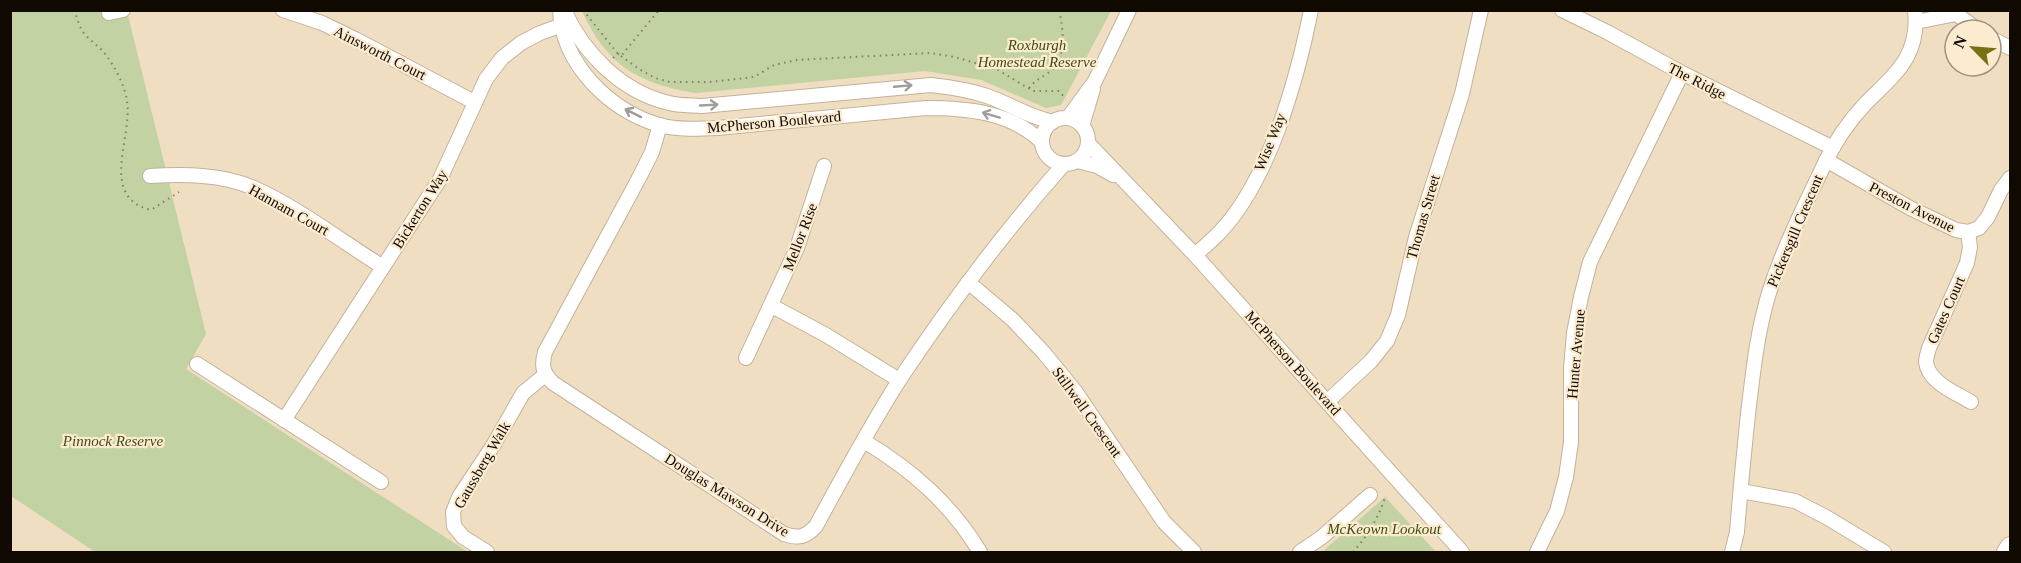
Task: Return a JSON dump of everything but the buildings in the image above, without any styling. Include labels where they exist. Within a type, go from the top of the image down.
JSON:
[{"type":"main road","points":[[2006,552],[2010,546]]},
{"type":"street","name":"Ainsworth Court","points":[[283,10],[325,17],[357,40],[474,102]]},
{"type":"street","name":"McPherson Boulevard","points":[[560,10],[595,59],[617,79],[640,92],[670,104],[702,106],[932,85],[958,88],[987,96],[1037,118],[1053,122]]},
{"type":"street","points":[[1082,126],[1095,81],[1130,10]]},
{"type":"street","name":"Wise Way","points":[[1195,255],[1220,232],[1245,198],[1268,154],[1299,65],[1311,10]]},
{"type":"street","name":"Thomas Street","points":[[1328,401],[1371,361],[1387,341],[1398,315],[1419,227],[1462,94],[1481,10]]},
{"type":"street","name":"The Ridge","points":[[1562,10],[1607,32],[1829,154]]},
{"type":"street","points":[[1916,16],[1955,12]]},
{"type":"street","name":"Pickersgill Crescent","points":[[1732,552],[1737,532],[1753,367],[1766,303],[1781,260],[1829,154],[1851,120],[1889,82],[1904,63],[1913,42],[1916,16]]},
{"type":"street","name":"McPherson Boulevard","points":[[565,20],[573,57],[588,79],[609,99],[633,114],[660,125],[690,129],[718,128],[926,108],[954,108],[981,112],[1011,121],[1031,132],[1042,142]]},
{"type":"street","name":"Bickerton Way","points":[[284,420],[440,179],[460,140],[474,102],[486,79],[502,58],[521,44],[565,20]]},
{"type":"street","name":"Hunter Avenue","points":[[1537,549],[1557,511],[1566,477],[1571,442],[1571,368],[1574,333],[1590,262],[1682,73]]},
{"type":"street","points":[[1071,113],[1087,133],[1086,151],[1070,163],[1056,162],[1048,157],[1042,142],[1043,134],[1053,122],[1071,113],[1095,81]]},
{"type":"street","points":[[545,375],[542,364],[545,352],[640,176],[652,152],[660,125]]},
{"type":"street","name":"McPherson Boulevard","points":[[1088,143],[1195,255],[1462,551]]},
{"type":"street","name":"Preston Avenue","points":[[1829,154],[1910,208],[1956,230],[1968,232],[1979,228],[1988,217],[2001,190],[2010,178]]},
{"type":"street","name":"Douglas Mawson Drive","points":[[1032,201],[1048,157]]},
{"type":"street","name":"McPherson Boulevard","points":[[1070,163],[1097,166],[1125,183]]},
{"type":"street","name":"Douglas Mawson Drive","points":[[545,375],[553,383],[784,534],[797,538],[808,534],[816,526],[851,460],[900,380],[968,282],[1032,201],[1070,163]]},
{"type":"street","name":"Mellor Rise","points":[[746,358],[797,248],[824,166]]},
{"type":"street","name":"Hannam Court","points":[[150,176],[177,174],[215,177],[253,188],[288,207],[383,267]]},
{"type":"street","name":"Gates Court","points":[[1968,232],[1970,247],[1967,263],[1929,348],[1926,361],[1930,374],[1939,383],[1971,402]]},
{"type":"street","name":"Stillwell Crescent","points":[[968,282],[1013,320],[1044,353],[1075,391],[1164,522],[1194,552]]},
{"type":"street","points":[[772,306],[826,335],[900,380]]},
{"type":"street","points":[[197,364],[381,482]]},
{"type":"street","name":"Gaussberg Walk","points":[[488,552],[459,532],[454,526],[453,512],[459,497],[494,444],[523,393],[545,375]]},
{"type":"street","points":[[864,441],[895,459],[922,481],[950,509],[980,552]]},
{"type":"street","points":[[1741,491],[1795,501],[1884,552]]},
{"type":"street","points":[[1300,552],[1322,537],[1370,495]]},
{"type":"street","points":[[795,552],[797,538]]},
{"type":"path","points":[[74,10],[83,31],[105,54],[114,68],[127,100],[128,118],[121,166],[122,182],[128,199],[139,207],[151,210],[179,192]]},
{"type":"path","points":[[583,10],[620,55],[655,78],[670,82],[710,82],[754,77],[774,65],[796,60],[930,53],[955,57],[998,70],[1033,91],[1059,91],[1071,113]]},
{"type":"path","points":[[604,67],[620,55],[659,10]]},
{"type":"path","points":[[1029,88],[1058,64],[1064,45],[1059,10]]},
{"type":"path","points":[[1353,552],[1362,543],[1381,510],[1385,497]]},
{"type":"green space","name":"Pinnock Reserve","points":[[10,11],[127,11],[206,334],[186,369],[468,552],[95,552],[11,496]]},
{"type":"green space","name":"Roxburgh Homestead Reserve","points":[[582,11],[1111,11],[1061,105],[1046,108],[981,80],[925,71],[696,93],[676,89],[641,78],[614,59],[602,46]]},
{"type":"green space","name":"McKeown Lookout","points":[[1385,497],[1436,552],[1322,552]]}]
